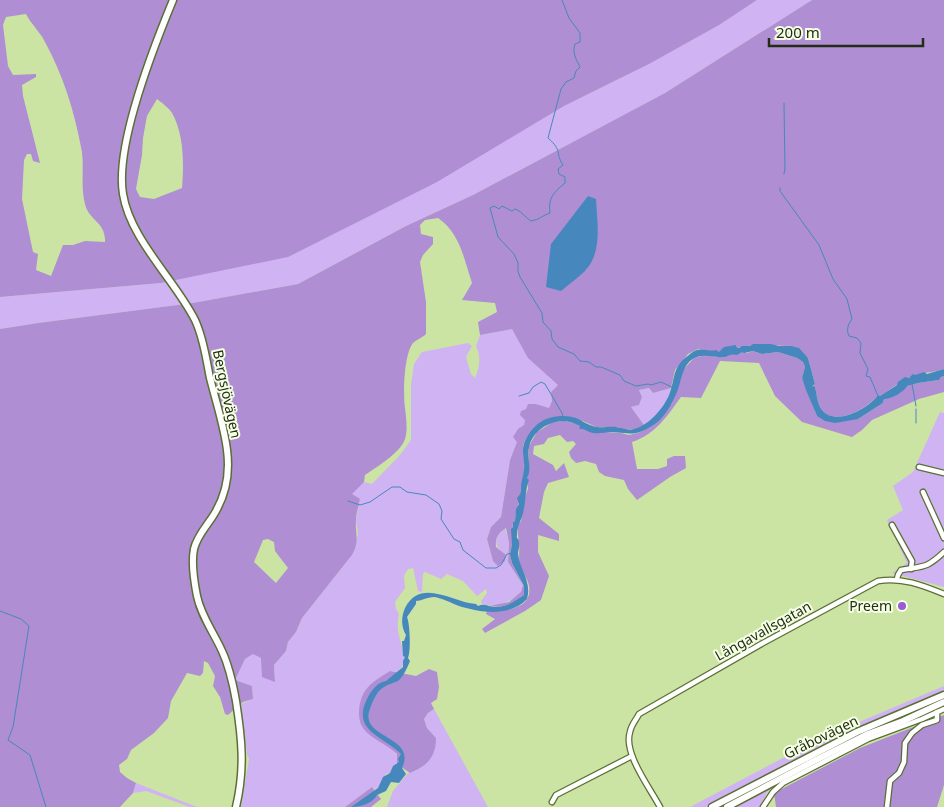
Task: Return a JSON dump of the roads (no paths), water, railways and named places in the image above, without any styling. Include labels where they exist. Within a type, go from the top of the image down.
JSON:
[{"type":"main road","name":"Bergsjövägen","points":[[173,0],[133,116],[123,166],[122,191],[127,212],[134,226],[181,296],[199,328],[225,440],[228,465],[224,490],[216,510],[197,541],[193,564],[198,601],[224,654],[232,681],[243,763],[236,807]]},
{"type":"main road","name":"Gråbovägen","points":[[712,807],[857,732],[944,695]]},
{"type":"main road","name":"Gråbovägen","points":[[727,807],[868,734],[903,721],[944,702]]},
{"type":"street","points":[[920,467],[944,473]]},
{"type":"street","points":[[923,492],[944,538]]},
{"type":"street","points":[[892,525],[912,561],[911,569]]},
{"type":"street","points":[[897,579],[901,570],[925,566],[933,562],[944,552]]},
{"type":"street","name":"Långavallsgatan","points":[[660,807],[632,756],[628,738],[630,730],[639,714],[878,581],[897,579],[924,586],[944,594]]},
{"type":"street","points":[[763,807],[772,792],[783,783],[868,739],[944,708]]},
{"type":"street","points":[[887,807],[890,781],[899,773],[905,744],[912,733],[922,725],[937,720],[937,712]]},
{"type":"street","points":[[552,802],[556,795],[632,756]]},
{"type":"water","points":[[588,196],[596,199],[598,227],[597,246],[591,263],[582,274],[561,291],[546,287],[551,244]]},
{"type":"water","points":[[753,344],[771,344],[799,348],[808,358],[815,384],[812,386],[815,387],[820,408],[828,415],[835,417],[852,414],[860,410],[878,395],[880,396],[897,385],[905,377],[909,378],[913,374],[924,372],[927,374],[944,369],[944,376],[939,380],[907,386],[897,395],[884,399],[883,403],[858,419],[835,423],[825,421],[817,416],[802,378],[805,367],[803,362],[797,358],[778,352],[762,354],[753,351],[725,357],[701,356],[692,359],[685,367],[675,397],[667,411],[656,423],[641,432],[632,434],[595,433],[579,429],[580,426],[564,421],[549,424],[542,428],[536,433],[529,447],[529,471],[527,478],[529,480],[524,509],[517,532],[519,560],[528,587],[527,599],[512,609],[495,612],[459,606],[434,597],[416,601],[407,617],[410,637],[408,658],[410,661],[398,681],[381,689],[376,695],[369,712],[369,721],[373,728],[396,743],[402,750],[405,758],[402,768],[406,774],[399,783],[391,782],[386,791],[377,795],[370,802],[351,807],[378,788],[383,777],[390,773],[393,766],[399,762],[398,759],[401,754],[370,731],[363,717],[364,707],[372,690],[403,667],[405,657],[403,656],[402,641],[404,641],[406,635],[402,625],[402,618],[405,608],[412,599],[420,594],[428,593],[438,594],[478,606],[498,607],[510,604],[524,595],[524,586],[510,555],[512,544],[511,529],[519,504],[517,498],[521,492],[524,468],[523,448],[533,429],[547,419],[562,416],[576,418],[597,427],[629,430],[640,427],[655,416],[663,406],[671,390],[678,366],[691,353],[699,350],[716,350],[719,352],[724,347],[736,345],[739,348]]},
{"type":"waterway","points":[[562,0],[569,18],[580,33],[580,42],[575,44],[574,50],[580,67],[576,71],[574,78],[566,82],[561,89],[548,138],[557,149],[563,165],[558,169],[559,174],[565,177],[565,183],[552,196],[550,213],[536,220],[531,221],[515,209],[512,211],[502,206],[499,209],[494,206],[490,208],[498,237],[514,254],[518,263],[520,277],[542,313],[543,322],[551,331],[552,339],[558,347],[574,354],[580,361],[589,362],[596,367],[601,367],[620,375],[624,381],[636,386],[661,382],[672,387]]},
{"type":"waterway","points":[[784,103],[784,174]]},
{"type":"waterway","points":[[780,188],[780,191],[819,245],[833,279],[847,299],[852,319],[849,323],[848,334],[857,338],[861,343],[860,353],[868,369],[866,376],[870,377],[878,396]]},
{"type":"waterway","points":[[519,396],[529,393],[533,387],[541,382],[545,384],[563,417]]},
{"type":"waterway","points":[[912,384],[916,406]]},
{"type":"waterway","points":[[916,409],[916,423]]},
{"type":"waterway","points":[[348,501],[360,505],[370,502],[392,487],[400,487],[407,492],[426,495],[439,504],[442,511],[441,519],[454,539],[460,542],[463,550],[486,568],[496,568],[501,565],[507,554],[512,553]]},
{"type":"waterway","points":[[0,611],[21,619],[29,626],[13,727],[8,740],[30,755],[46,807]]},
{"type":"place","name":"Preem","points":[[902,606]]}]
